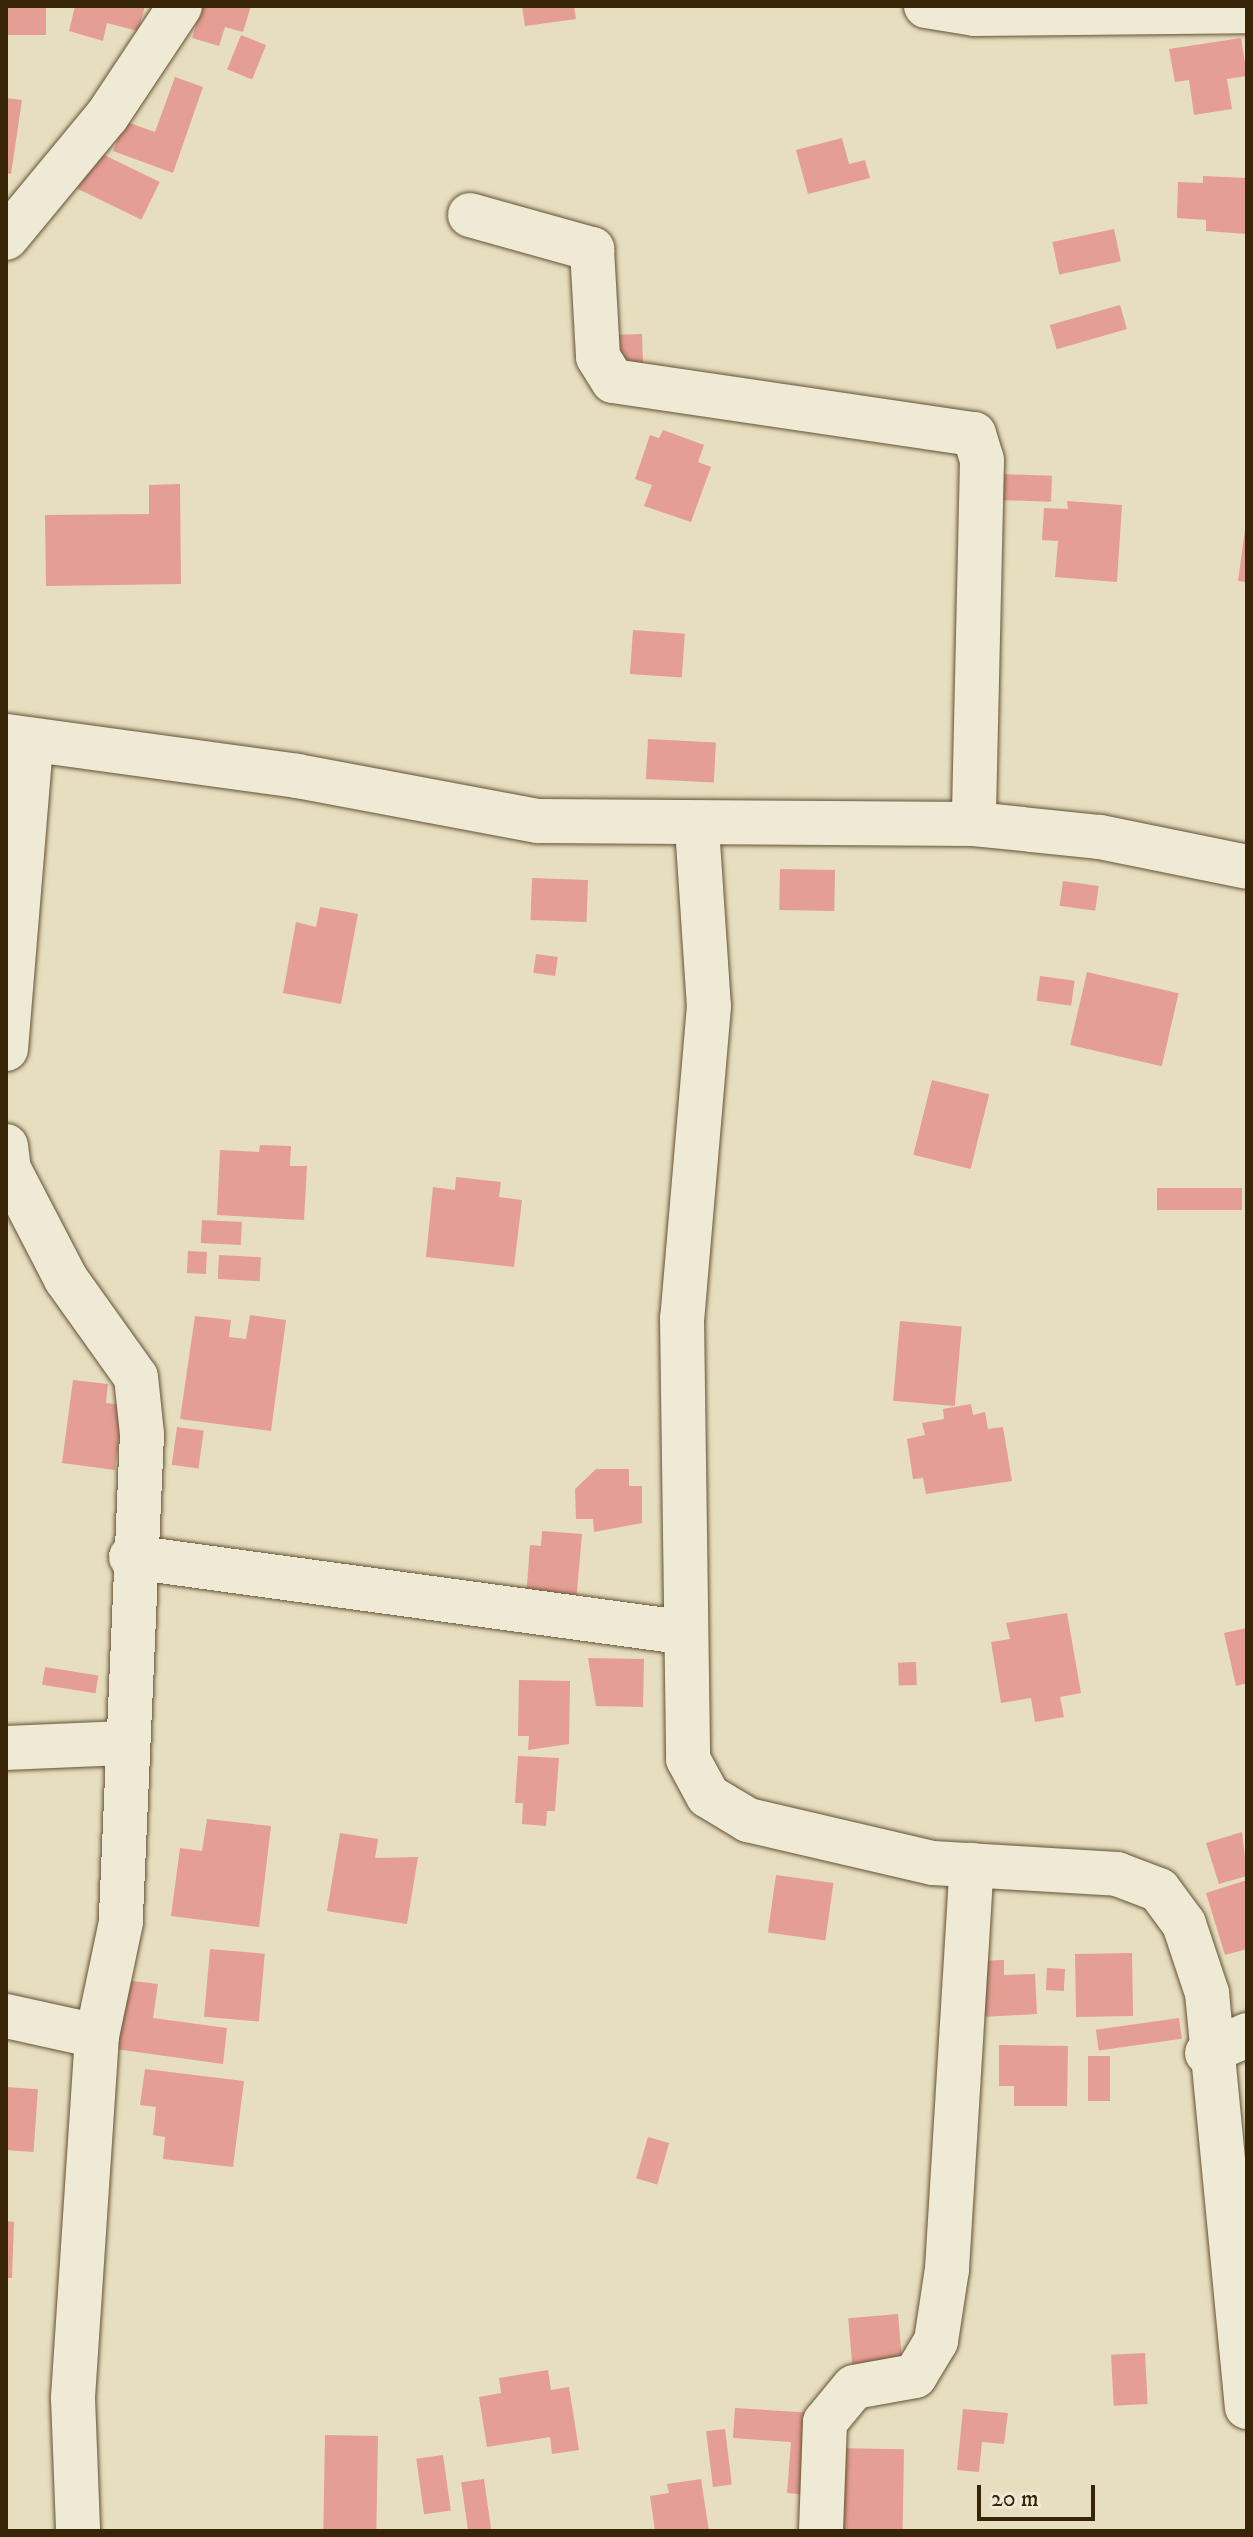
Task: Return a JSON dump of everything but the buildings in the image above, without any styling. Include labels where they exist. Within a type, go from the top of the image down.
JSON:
[{"type":"street","points":[[6,238],[107,116],[180,6]]},
{"type":"street","points":[[926,6],[975,14],[1247,11]]},
{"type":"street","points":[[470,215],[592,249],[598,357],[613,381],[974,434],[982,460],[974,824]]},
{"type":"street","points":[[6,1049],[18,739],[297,776],[471,813],[697,827],[974,824],[1100,837],[1247,867]]},
{"type":"street","points":[[697,827],[709,1006],[682,1318],[681,1632],[688,1759],[708,1796],[748,1820],[972,1865],[1117,1874],[1159,1890],[1198,1956],[1246,2384]]},
{"type":"street","points":[[6,1146],[9,1169],[66,1279],[136,1377],[142,1434],[131,1557],[121,1922],[97,2036],[73,2398],[78,2531]]},
{"type":"street","points":[[131,1557],[681,1632]]},
{"type":"street","points":[[6,1748],[126,1743]]},
{"type":"street","points":[[821,2531],[825,2422],[854,2387],[915,2376],[936,2341],[947,2269],[972,1865]]},
{"type":"street","points":[[6,2016],[97,2036]]},
{"type":"street","points":[[1207,2053],[1247,2035]]}]
